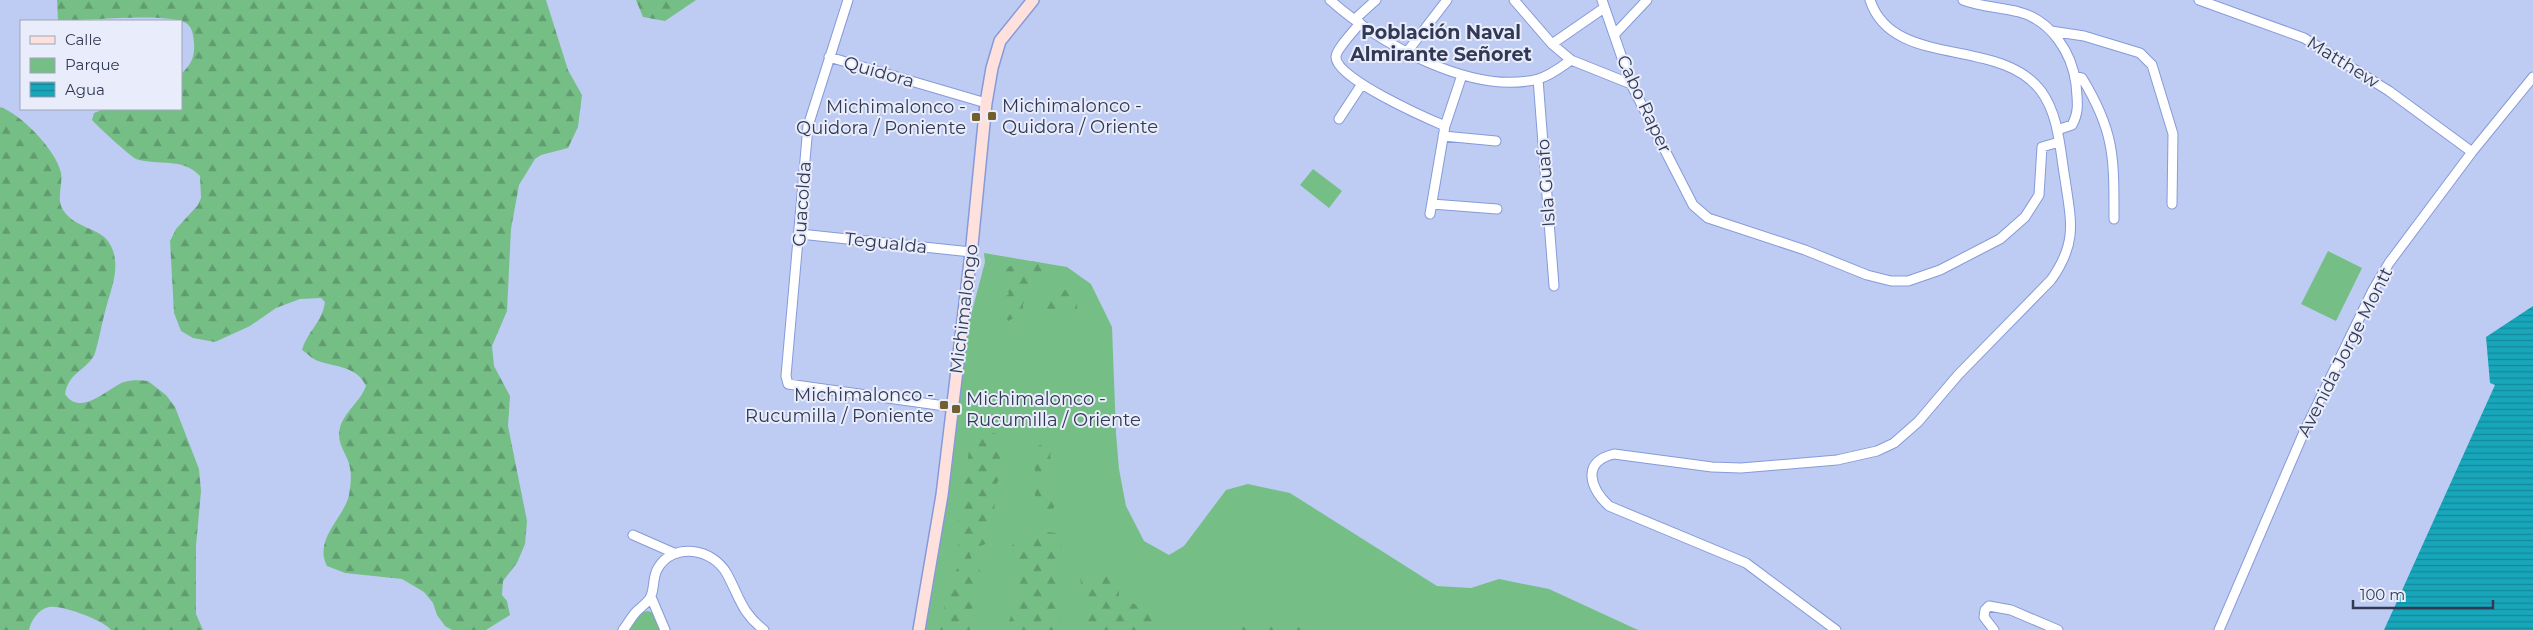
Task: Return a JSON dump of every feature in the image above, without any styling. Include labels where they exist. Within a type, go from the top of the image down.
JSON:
[{"type":"main road","name":"Michimalongo","points":[[919,630],[942,495],[971,252],[986,103],[992,68],[1000,41],[1033,0]]},
{"type":"street","name":"Guacolda","points":[[848,0],[808,126],[786,376],[788,384],[952,407]]},
{"type":"street","points":[[1330,0],[1358,21],[1407,52],[1462,76],[1503,82],[1538,79],[1571,60]]},
{"type":"street","points":[[1376,0],[1358,21],[1336,54],[1335,60],[1339,66],[1362,84],[1405,109],[1445,126]]},
{"type":"street","points":[[1407,52],[1447,0]]},
{"type":"street","points":[[1514,0],[1552,44],[1571,60],[1631,84]]},
{"type":"street","points":[[1614,35],[1647,0]]},
{"type":"street","points":[[1836,630],[1746,563],[1609,506],[1595,491],[1592,479],[1594,466],[1601,457],[1614,454],[1712,467],[1775,466],[1859,457],[1894,443],[1918,422],[1958,375],[2051,280],[2061,266],[2071,241],[2072,230],[2057,130],[2046,99],[2032,81],[2005,65],[1989,59],[1920,44],[1901,36],[1877,17],[1870,0]]},
{"type":"street","points":[[1963,0],[2022,12],[2052,31],[2064,47],[2075,76],[2077,116],[2072,125],[2057,130]]},
{"type":"street","name":"Matthew","points":[[2199,0],[2304,38],[2389,90],[2472,152]]},
{"type":"street","points":[[1552,44],[1603,4]]},
{"type":"street","name":"Cabo Raper","points":[[1603,4],[1631,84],[1693,205],[1708,218],[1797,247],[1890,282],[1908,282],[1940,270],[2000,240],[2025,217],[2039,195],[2042,146],[2059,142]]},
{"type":"street","points":[[2052,31],[2084,36],[2133,51],[2146,57],[2152,66],[2173,134],[2172,204]]},
{"type":"street","name":"Quidora","points":[[829,57],[986,103]]},
{"type":"street","points":[[1462,76],[1445,126],[1431,209],[1497,209]]},
{"type":"street","points":[[2075,76],[2082,78],[2089,89],[2101,112],[2111,139],[2114,176],[2114,219]]},
{"type":"street","name":"Avenida Jorge Montt","points":[[2219,630],[2304,432],[2373,290],[2389,263],[2472,152],[2533,76]]},
{"type":"street","name":"Isla Guafo","points":[[1538,79],[1554,286]]},
{"type":"street","points":[[1339,119],[1362,84]]},
{"type":"street","points":[[1443,136],[1496,141]]},
{"type":"street","name":"Tegualda","points":[[800,234],[971,252]]},
{"type":"street","points":[[633,535],[674,553]]},
{"type":"street","points":[[665,630],[651,597],[653,578],[666,558],[674,553],[698,551],[718,563],[726,572],[742,607],[749,617],[764,630]]},
{"type":"street","points":[[624,630],[635,613],[651,597]]},
{"type":"street","points":[[1994,630],[1984,617],[1985,610],[1990,606],[2010,610],[2058,630]]},
{"type":"green space","points":[[57,0],[546,0],[568,70],[582,95],[578,127],[568,148],[541,155],[535,159],[519,185],[511,229],[507,311],[492,346],[494,366],[510,396],[508,426],[527,521],[525,544],[517,563],[503,581],[502,595],[507,601],[510,615],[486,630],[452,630],[445,626],[437,615],[433,603],[424,592],[402,579],[345,573],[327,566],[324,557],[326,540],[348,499],[351,484],[349,463],[340,443],[339,431],[344,419],[366,386],[357,374],[345,368],[316,360],[302,350],[321,316],[325,302],[321,298],[300,299],[276,308],[250,326],[215,342],[193,338],[181,331],[174,313],[170,241],[176,229],[198,205],[201,198],[200,176],[186,166],[136,159],[92,120],[94,113],[102,110],[182,110],[182,73],[190,64],[194,52],[191,29],[182,20],[162,18],[58,20]]},
{"type":"green space","points":[[636,0],[696,0],[665,21],[643,17]]},
{"type":"green space","points":[[0,107],[27,125],[53,154],[61,173],[60,201],[63,210],[77,223],[94,230],[107,240],[112,248],[115,260],[114,280],[94,356],[73,377],[65,394],[72,401],[79,403],[87,402],[124,382],[148,381],[166,395],[175,407],[199,469],[201,491],[196,546],[196,614],[203,630],[111,630],[100,622],[82,614],[63,608],[49,607],[42,610],[36,616],[29,630],[0,630]]},
{"type":"green space","points":[[1313,169],[1342,191],[1329,208],[1300,185]]},
{"type":"green space","points":[[2328,251],[2362,268],[2336,321],[2301,304]]},
{"type":"green space","points":[[984,253],[1067,267],[1091,284],[1112,327],[1119,469],[1126,506],[1144,541],[1169,555],[1184,546],[1226,490],[1248,484],[1290,493],[1437,586],[1471,588],[1499,579],[1549,589],[1638,630],[918,630],[957,368],[985,262]]},
{"type":"green space","points":[[1032,261],[1041,263],[1048,277],[1042,281],[1030,284],[1031,295],[1023,304],[1023,313],[1008,321],[1000,306],[1003,298],[1009,294],[1002,279],[1002,273],[1010,266],[1020,266]]},
{"type":"green space","points":[[1072,285],[1078,287],[1077,309],[1073,313],[1057,313],[1052,327],[1044,320],[1045,302],[1048,298],[1060,298],[1063,291]]},
{"type":"green space","points":[[994,433],[999,435],[1002,474],[997,483],[992,531],[988,543],[973,549],[970,553],[983,576],[984,585],[974,598],[970,630],[940,630],[949,588],[961,563],[956,532],[961,511],[962,468],[968,458],[969,448],[988,434]]},
{"type":"green space","points":[[1048,442],[1053,445],[1050,456],[1054,467],[1052,472],[1042,477],[1044,483],[1055,486],[1057,491],[1054,497],[1054,508],[1046,512],[1038,511],[1034,506],[1036,484],[1034,461],[1038,457],[1038,446]]},
{"type":"green space","points":[[1043,527],[1047,532],[1058,533],[1060,537],[1060,584],[1050,590],[1049,596],[1062,615],[1060,630],[1002,630],[1010,620],[1014,598],[1020,584],[1015,575],[1017,560],[1012,546],[1015,541],[1028,537],[1032,529]]},
{"type":"green space","points":[[1107,567],[1113,567],[1115,571],[1110,580],[1119,587],[1119,598],[1147,609],[1154,608],[1157,614],[1156,618],[1140,630],[1083,630],[1087,616],[1080,578],[1082,574],[1096,573]]},
{"type":"green space","points":[[648,611],[653,613],[660,630],[628,630],[642,612]]},
{"type":"green space","points":[[1241,621],[1288,623],[1302,630],[1227,630]]},
{"type":"water","points":[[2533,306],[2533,630],[2384,630],[2495,385],[2490,383],[2486,337]]},
{"type":"place","name":"Michimalonco - Quidora / Oriente","points":[[992,116]]},
{"type":"place","name":"Michimalonco - Quidora / Poniente","points":[[976,117]]},
{"type":"place","name":"Michimalonco - Rucumilla / Poniente","points":[[944,405]]},
{"type":"place","name":"Michimalonco - Rucumilla / Oriente","points":[[956,409]]},
{"type":"district","name":"Población Naval Almirante Señoret","points":[[1441,43]]}]
